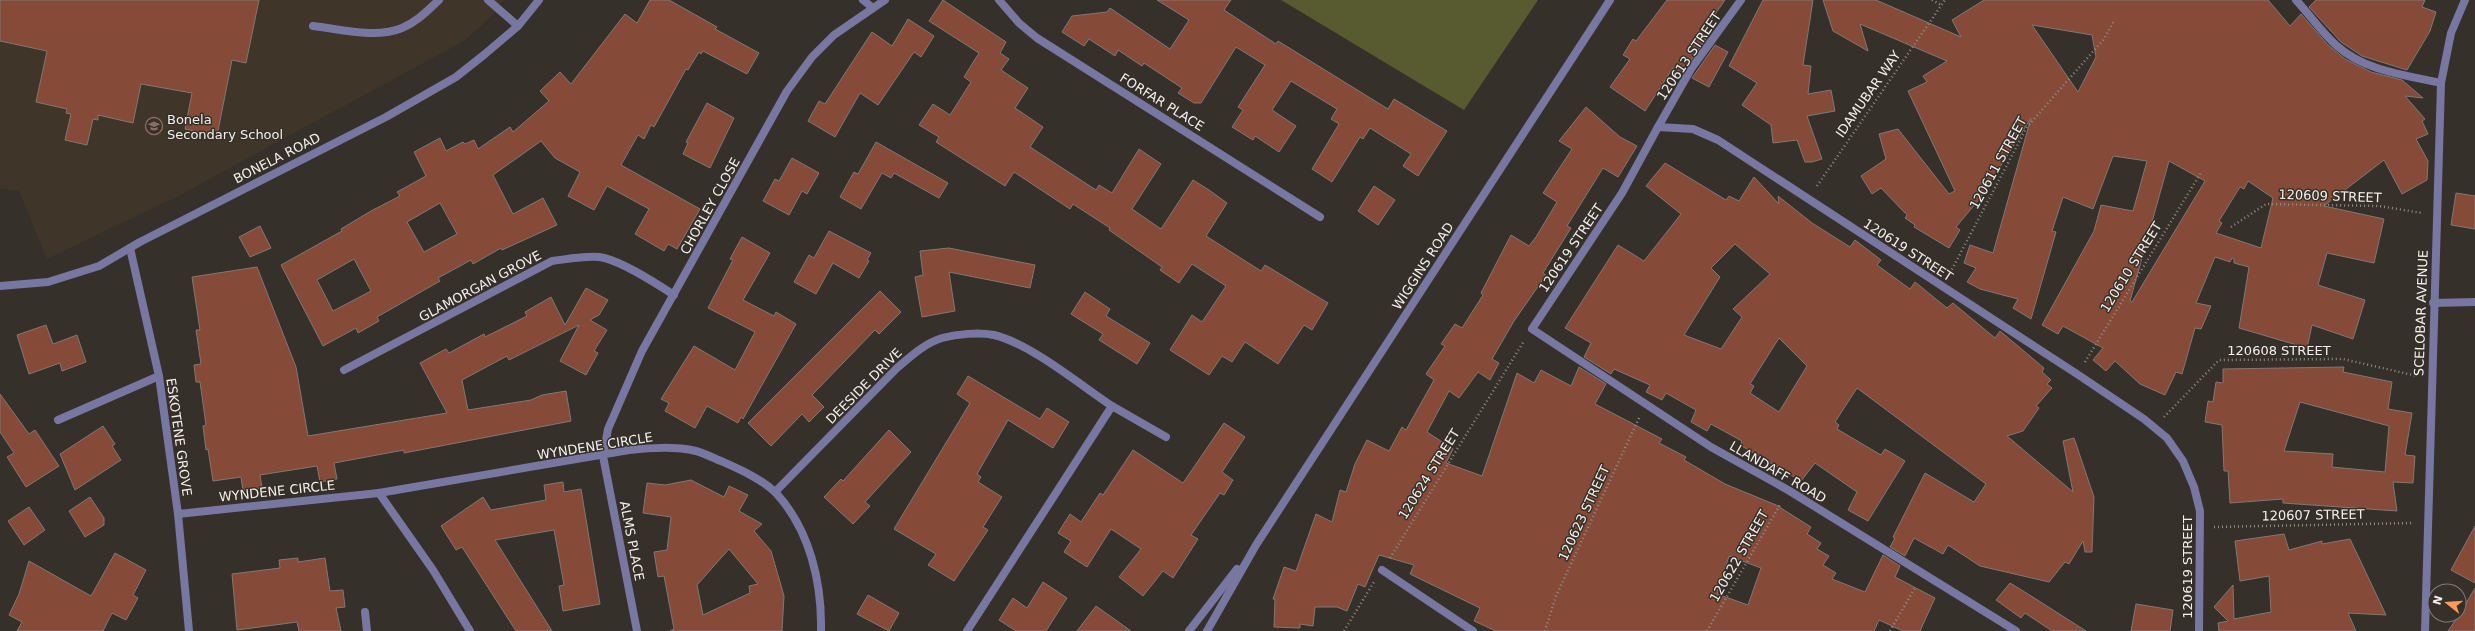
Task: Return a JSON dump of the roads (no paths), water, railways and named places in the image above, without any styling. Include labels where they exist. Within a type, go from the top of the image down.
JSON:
[{"type":"street","points":[[313,26],[388,32],[403,28],[422,17],[440,0]]},
{"type":"street","points":[[488,0],[518,26]]},
{"type":"street","name":"BONELA ROAD","points":[[0,286],[48,282],[99,266],[130,248],[386,116],[456,77],[518,26],[539,0]]},
{"type":"street","points":[[863,0],[873,8]]},
{"type":"street","name":"CHORLEY CLOSE","points":[[603,456],[608,429],[623,390],[642,351],[786,91],[812,57],[834,35],[884,0]]},
{"type":"street","name":"FORFAR PLACE","points":[[999,0],[1019,23],[1038,38],[1320,217]]},
{"type":"street","name":"WIGGINS ROAD","points":[[1207,631],[1256,545],[1610,0]]},
{"type":"street","name":"120613 STREET","points":[[1658,127],[1691,69],[1741,0]]},
{"type":"street","points":[[2296,0],[2337,46],[2352,57],[2385,70],[2441,83]]},
{"type":"street","name":"SCELOBAR AVENUE","points":[[2425,631],[2433,303],[2441,83],[2451,33],[2465,0]]},
{"type":"street","name":"120619 STREET","points":[[1532,329],[1622,192],[1658,127],[1693,129],[1718,140],[2077,374],[2154,427],[2167,438],[2183,461],[2194,487],[2200,511],[2199,631]]},
{"type":"street","name":"ESKOTENE GROVE","points":[[130,248],[159,376],[178,514],[189,631]]},
{"type":"street","name":"GLAMORGAN GROVE","points":[[344,370],[552,261],[574,257],[600,257],[652,281],[674,295]]},
{"type":"street","points":[[2433,303],[2475,302]]},
{"type":"street","name":"LLANDAFF ROAD","points":[[1532,329],[1711,447],[1788,490],[2016,631]]},
{"type":"street","name":"DEESIDE DRIVE","points":[[776,492],[897,368],[918,350],[942,338],[969,334],[994,335],[1027,350],[1112,406],[1166,437]]},
{"type":"street","points":[[58,420],[159,376]]},
{"type":"street","points":[[967,631],[1112,406]]},
{"type":"street","name":"WYNDENE CIRCLE","points":[[178,514],[379,493],[603,456],[629,450],[662,447],[696,451],[741,470],[776,492],[801,528],[816,572],[822,612],[821,631]]},
{"type":"street","name":"ALMS PLACE","points":[[603,456],[637,631]]},
{"type":"street","points":[[379,493],[433,570],[470,631]]},
{"type":"street","name":"WIGGINS ROAD","points":[[1189,631],[1256,545]]},
{"type":"street","points":[[1382,570],[1473,631]]},
{"type":"street","points":[[365,612],[367,631]]},
{"type":"place","name":"Bonela Secondary School","points":[[154,126]]}]
